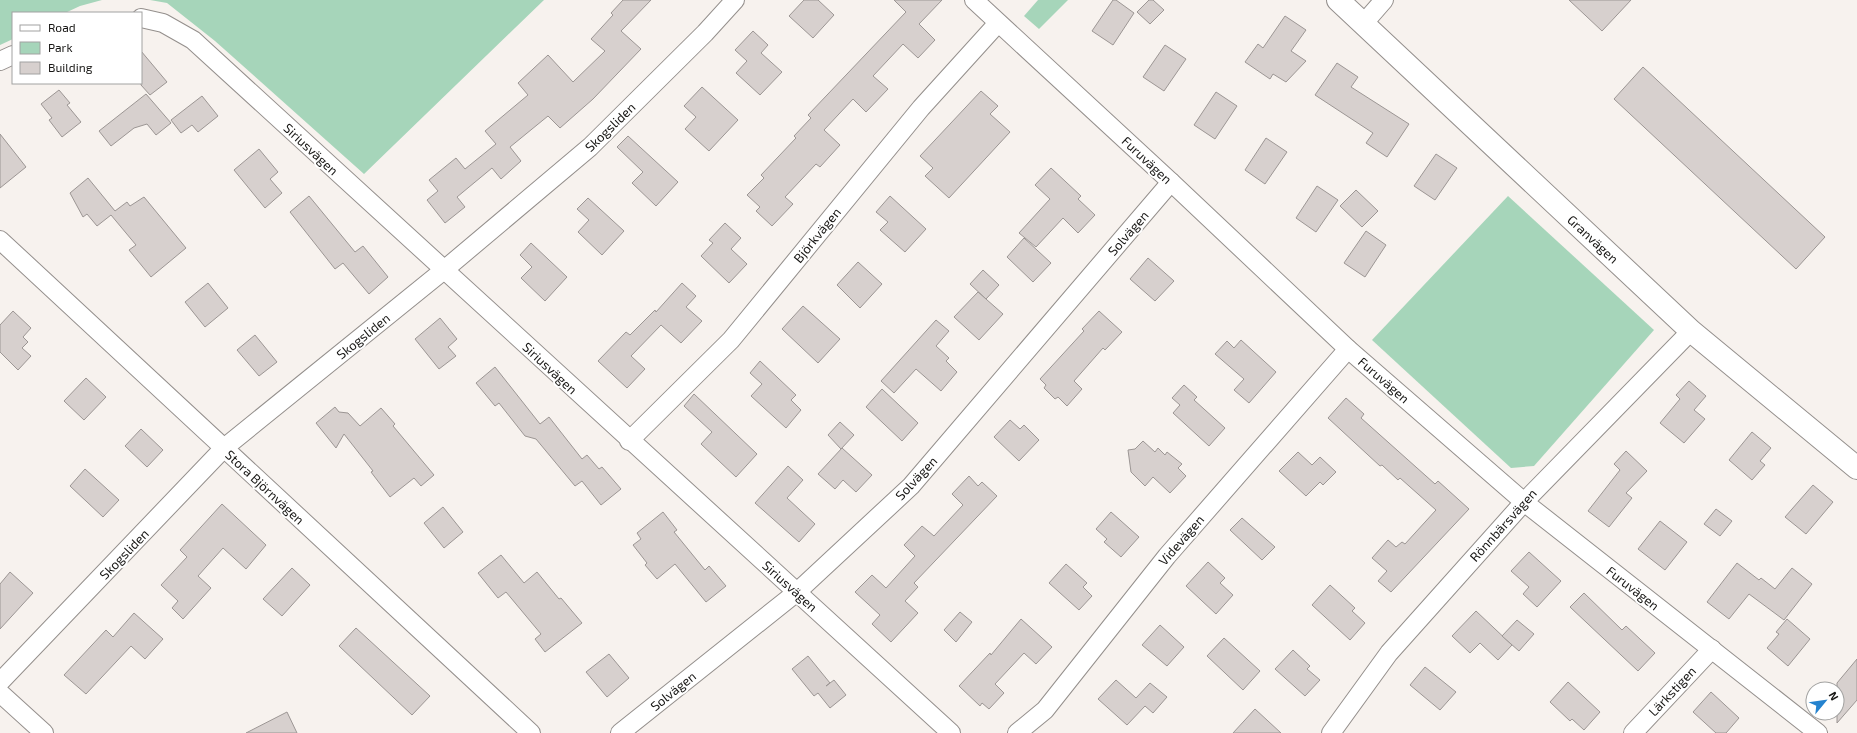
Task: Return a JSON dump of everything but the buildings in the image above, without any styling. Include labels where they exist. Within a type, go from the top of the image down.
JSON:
[{"type":"street","name":"Skogsliden","points":[[0,682],[224,448],[444,270],[590,148],[705,33],[735,0]]},
{"type":"street","name":"Furuvägen","points":[[974,0],[1171,182],[1348,349],[1524,502],[1818,733]]},
{"type":"street","name":"Granvägen","points":[[1338,0],[1691,331],[1857,468]]},
{"type":"street","points":[[1364,23],[1384,0]]},
{"type":"street","name":"Siriusvägen","points":[[142,18],[163,23],[193,40],[629,441],[951,733]]},
{"type":"street","name":"Björkvägen","points":[[629,441],[731,340],[921,108],[998,23]]},
{"type":"street","points":[[0,61],[12,55]]},
{"type":"street","name":"Solvägen","points":[[620,733],[797,592],[911,486],[1171,182]]},
{"type":"street","name":"Stora Björnvägen","points":[[0,240],[531,733]]},
{"type":"street","name":"Rönnbärsvägen","points":[[1331,733],[1389,653],[1524,502],[1691,331]]},
{"type":"street","name":"Videvägen","points":[[1016,733],[1045,710],[1167,556],[1348,349]]},
{"type":"street","name":"Lärkstigen","points":[[1633,733],[1712,649]]},
{"type":"street","points":[[0,693],[44,733]]},
{"type":"green space","points":[[0,0],[102,0],[80,6],[67,12],[12,12],[12,39],[0,45]]},
{"type":"green space","points":[[150,0],[544,0],[364,174],[215,41],[167,3]]},
{"type":"green space","points":[[1038,0],[1068,0],[1039,29],[1024,16]]},
{"type":"green space","points":[[1508,196],[1654,330],[1534,466],[1511,468],[1372,340]]}]
